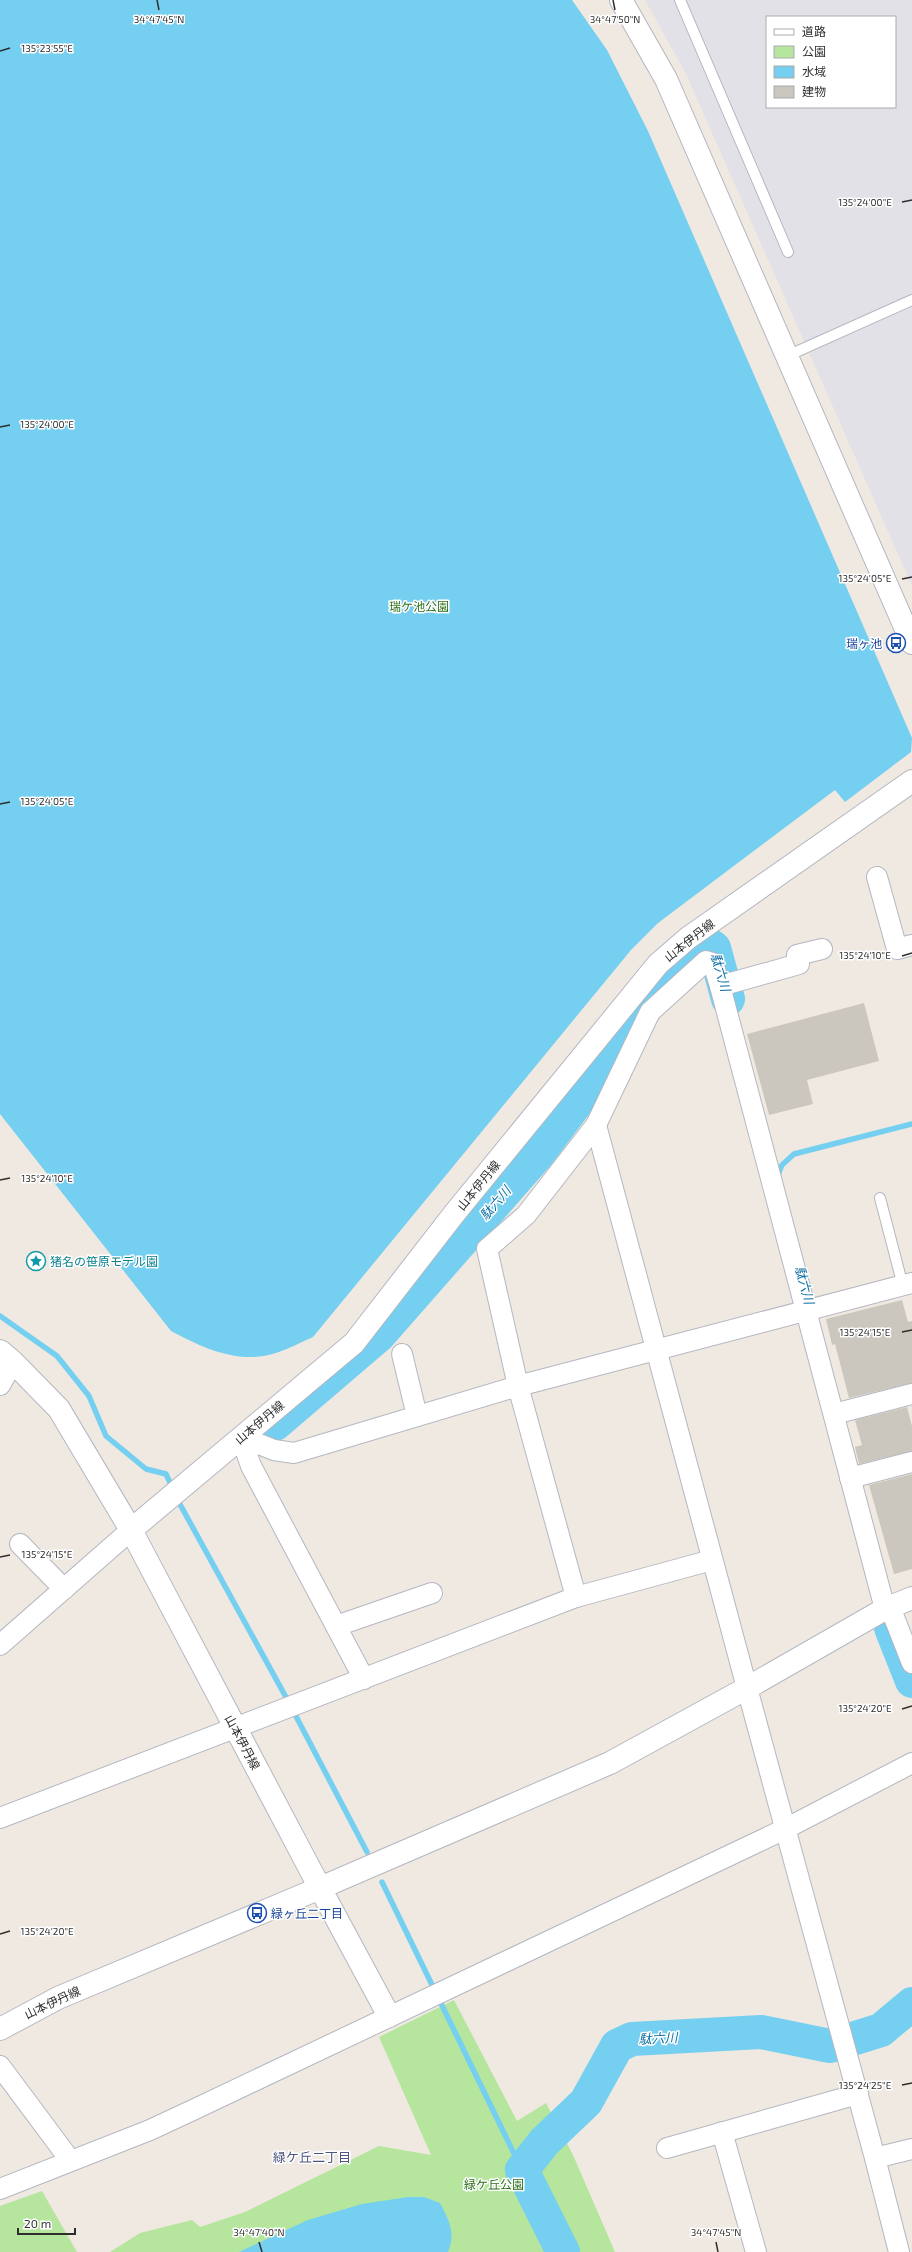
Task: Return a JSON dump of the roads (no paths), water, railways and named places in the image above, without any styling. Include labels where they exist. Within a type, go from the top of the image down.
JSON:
[{"type":"main road","points":[[621,0],[666,79],[912,643]]},
{"type":"main road","name":"山本伊丹線","points":[[0,2029],[58,1998],[320,1888],[131,1530],[241,1436],[354,1343],[454,1214],[658,964],[688,938],[912,781]]},
{"type":"main road","points":[[7,1356],[59,1409],[131,1530]]},
{"type":"main road","points":[[389,2016],[320,1888],[610,1763],[747,1688],[888,1608],[912,1598]]},
{"type":"street","points":[[877,878],[897,949],[912,945]]},
{"type":"street","points":[[723,985],[800,964],[797,956],[822,949]]},
{"type":"street","points":[[576,1597],[518,1386],[487,1249],[526,1214],[596,1125],[650,1012],[706,961],[713,963],[723,985],[811,1310],[834,1414],[856,1477],[888,1608],[912,1663]]},
{"type":"street","points":[[596,1125],[712,1560],[858,2094],[899,2252]]},
{"type":"street","points":[[241,1436],[274,1450],[294,1453],[518,1386],[908,1284]]},
{"type":"street","points":[[402,1354],[417,1416]]},
{"type":"street","points":[[0,1385],[7,1356]]},
{"type":"street","points":[[834,1414],[912,1394]]},
{"type":"street","points":[[241,1436],[251,1466],[364,1679]]},
{"type":"street","points":[[856,1477],[912,1462]]},
{"type":"street","points":[[0,1645],[131,1530]]},
{"type":"street","points":[[20,1544],[64,1589]]},
{"type":"street","points":[[0,1818],[576,1597],[712,1560]]},
{"type":"street","points":[[336,1626],[432,1593]]},
{"type":"street","points":[[0,2189],[70,2160],[150,2130],[785,1829],[912,1763]]},
{"type":"street","points":[[0,2066],[70,2160]]},
{"type":"street","points":[[667,2148],[858,2094]]},
{"type":"street","points":[[722,2132],[756,2252]]},
{"type":"street","points":[[875,2158],[912,2149]]},
{"type":"lane","points":[[680,0],[788,252]]},
{"type":"lane","points":[[787,356],[912,300]]},
{"type":"lane","points":[[880,1198],[908,1284]]},
{"type":"water","name":"瑞ヶ池","points":[[0,0],[572,0],[607,50],[648,131],[912,738],[911,752],[845,802],[835,790],[658,923],[631,950],[313,1337],[276,1353],[262,1356],[248,1357],[222,1353],[209,1349],[171,1331],[0,1114]]},
{"type":"water","points":[[408,2197],[424,2197],[440,2203],[449,2221],[451,2233],[448,2252],[239,2252],[308,2220],[362,2204]]},
{"type":"waterway","name":"駄六川","points":[[275,1424],[379,1335],[538,1154],[577,1102],[592,1072],[620,1025],[660,985],[707,943],[714,948],[728,999]]},
{"type":"waterway","points":[[777,1177],[782,1165],[794,1154],[912,1124]]},
{"type":"waterway","points":[[0,1316],[57,1356],[89,1396],[106,1436],[146,1469],[166,1474],[173,1489]]},
{"type":"waterway","points":[[257,1438],[275,1424]]},
{"type":"waterway","points":[[176,1497],[287,1699],[367,1852]]},
{"type":"waterway","name":"駄六川","points":[[891,1628],[912,1681]]},
{"type":"waterway","points":[[382,1882],[522,2170]]},
{"type":"waterway","name":"駄六川","points":[[563,2252],[522,2170],[544,2142],[586,2102],[617,2046],[632,2039],[761,2032],[830,2046],[881,2030],[912,2004]]},
{"type":"place","name":"瑞ヶ池","points":[[896,643]]},
{"type":"place","name":"猪名の笹原モデル園","points":[[36,1261]]},
{"type":"place","name":"緑ヶ丘二丁目","points":[[257,1913]]},
{"type":"district","name":"緑ケ丘二丁目","points":[[312,2157]]},
{"type":"park label","name":"瑞ケ池公園","points":[[419,606]]},
{"type":"park label","name":"緑ケ丘公園","points":[[494,2184]]}]
